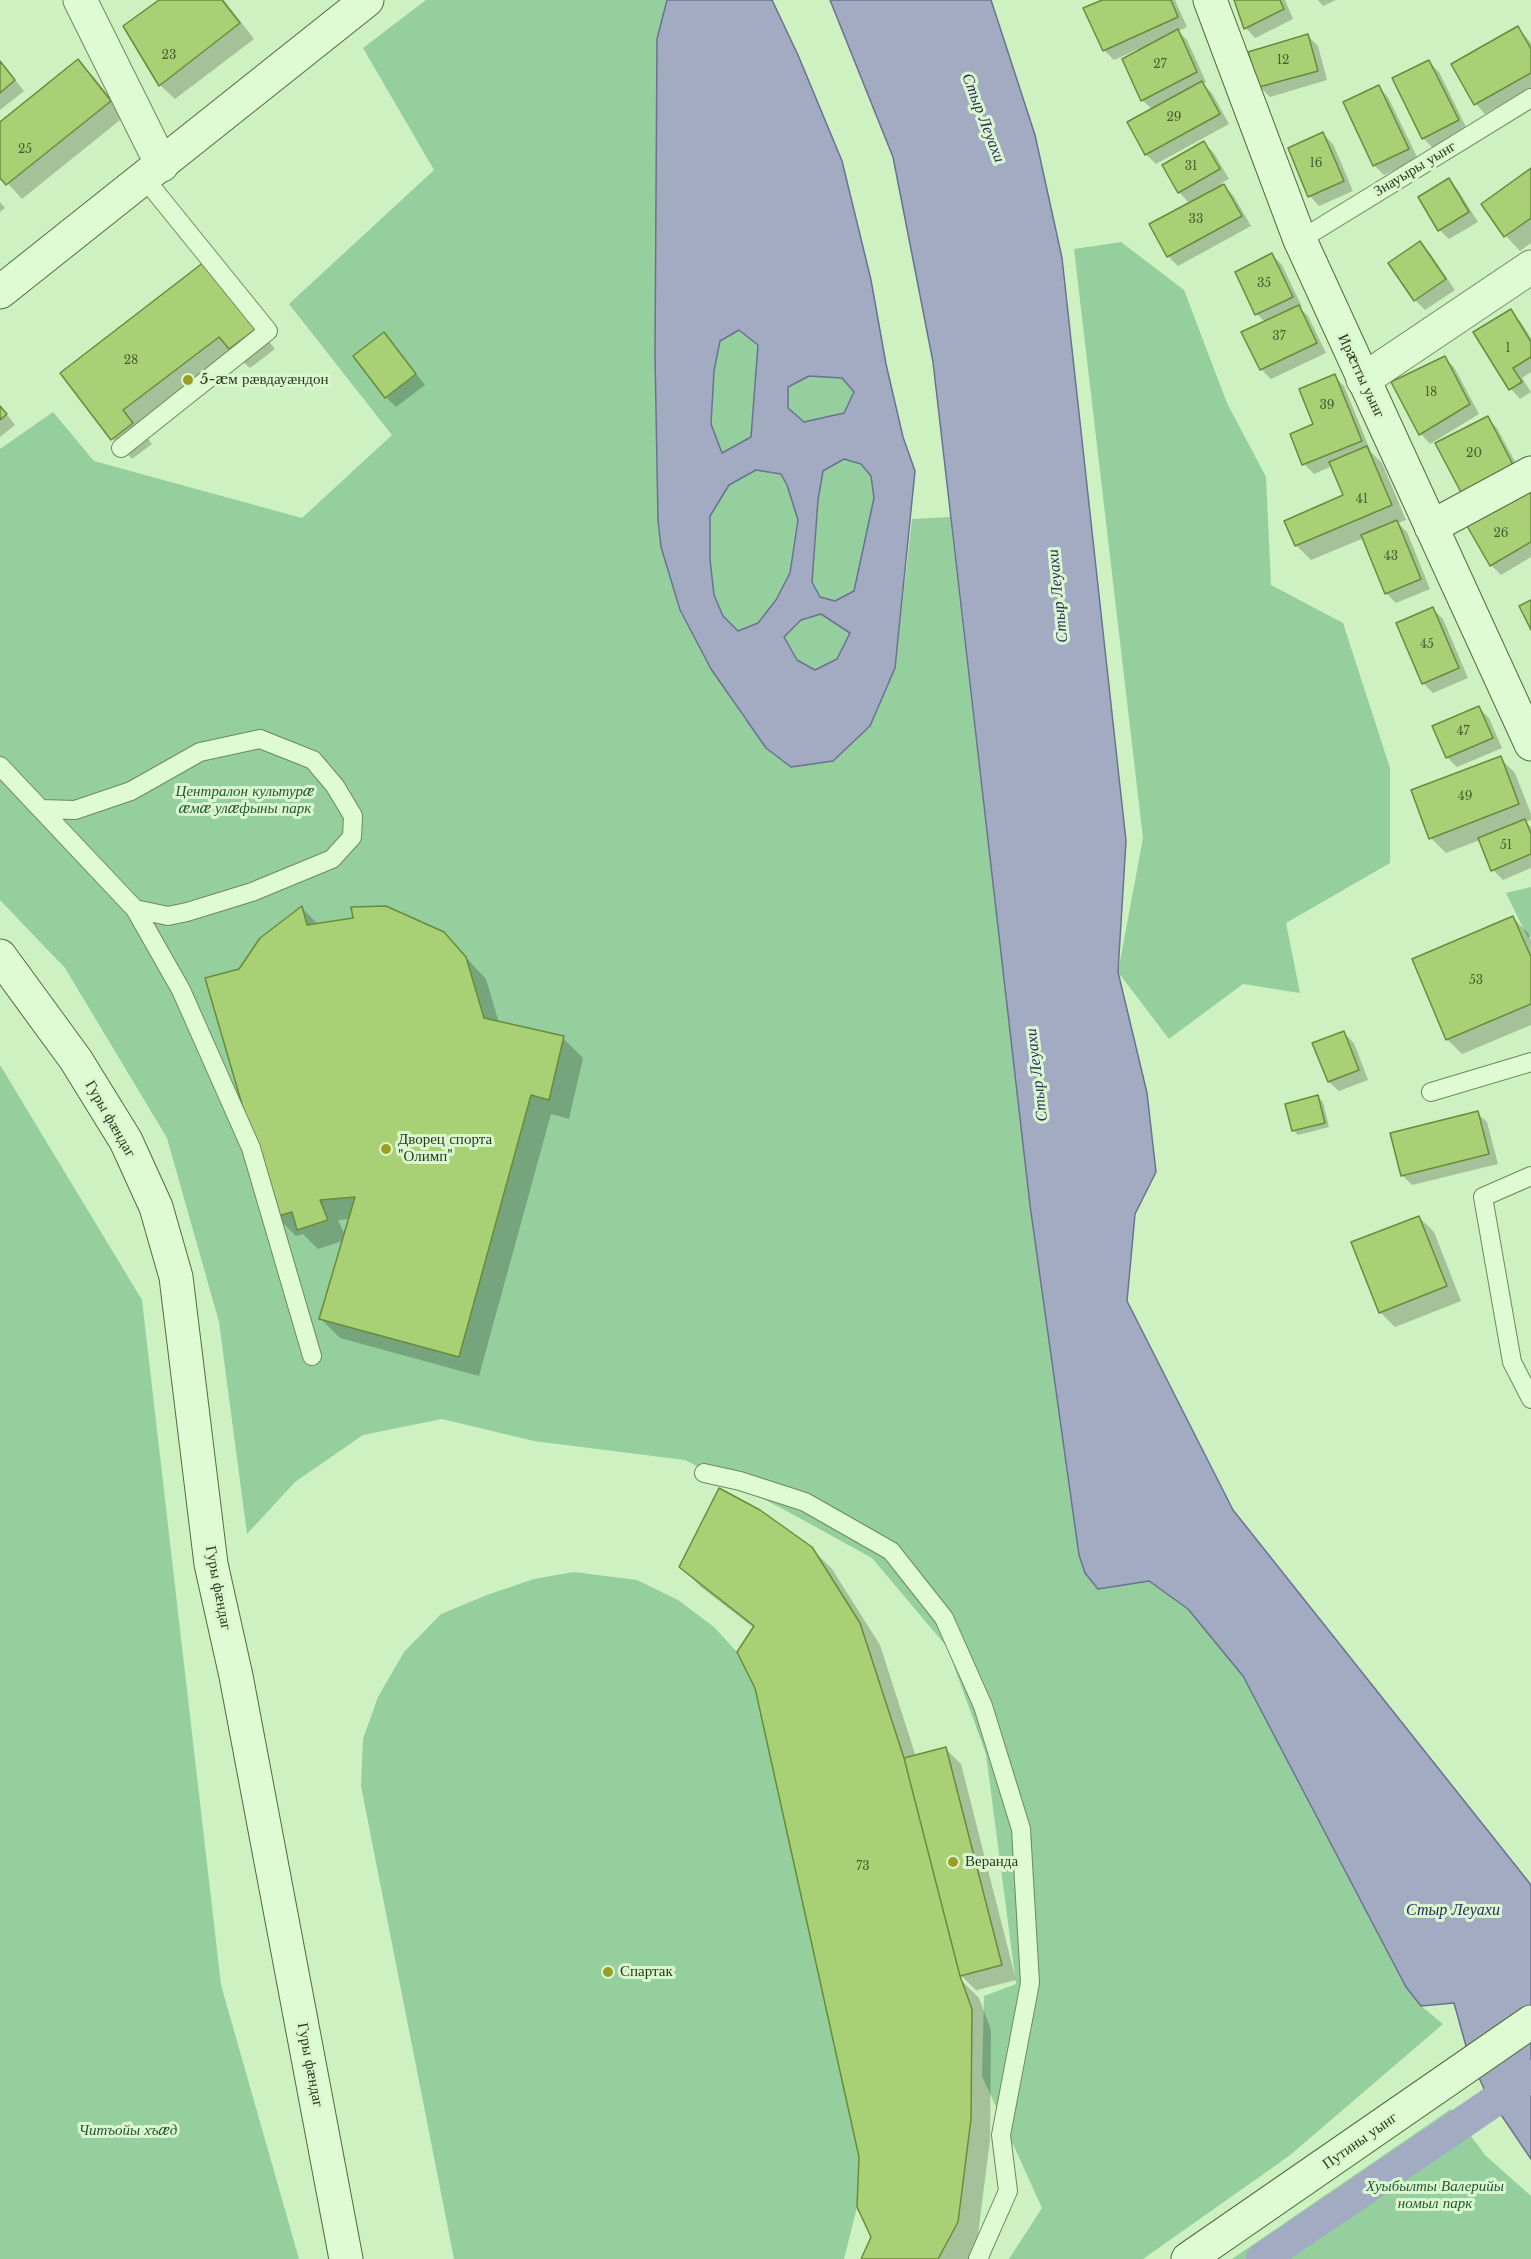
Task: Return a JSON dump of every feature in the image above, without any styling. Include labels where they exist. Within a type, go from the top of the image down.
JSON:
[{"type":"street","points":[[80,0],[153,172]]},
{"type":"street","points":[[0,292],[367,0]]},
{"type":"street","name":"Ирæтты уынг","points":[[1210,0],[1300,240],[1531,744]]},
{"type":"street","points":[[1363,380],[1531,267]]},
{"type":"street","points":[[1431,527],[1531,473]]},
{"type":"street","name":"Гуры фӕндаг","points":[[0,956],[76,1060],[126,1142],[156,1207],[176,1277],[211,1564],[236,1676],[346,2259]]},
{"type":"street","name":"Путины уынг","points":[[1188,2259],[1531,2022]]},
{"type":"lane","name":"Знауыры уынг","points":[[1300,240],[1531,99]]},
{"type":"lane","points":[[121,448],[268,331],[153,172]]},
{"type":"lane","points":[[41,809],[75,810],[131,791],[200,752],[260,739],[313,760],[335,786],[353,816],[352,837],[332,859],[252,892],[187,912],[168,916],[135,909]]},
{"type":"lane","points":[[0,766],[135,909],[181,990],[251,1148],[312,1356]]},
{"type":"lane","points":[[1431,1092],[1531,1062]]},
{"type":"lane","points":[[1531,1176],[1483,1197],[1512,1362],[1531,1399]]},
{"type":"lane","points":[[704,1473],[740,1481],[805,1502],[891,1551],[944,1618],[983,1706],[1021,1829],[1030,1983],[1001,2135],[1008,2192],[978,2259]]},
{"type":"green space","name":"Централон культурæ æмæ улæфыны парк","points":[[426,0],[667,0],[657,39],[655,354],[658,520],[661,547],[679,610],[711,669],[745,720],[895,668],[912,519],[950,517],[1030,1205],[1079,1554],[1098,1589],[1149,1581],[1188,1609],[1243,1676],[1406,1987],[1421,2006],[1443,2024],[1289,2156],[1143,2259],[1009,2259],[1042,2208],[982,2076],[984,1996],[1016,1984],[986,1754],[947,1647],[872,1558],[783,1509],[685,1460],[534,1441],[442,1419],[363,1435],[295,1482],[247,1534],[219,1322],[167,1138],[65,968],[0,900],[0,449],[53,412],[94,461],[302,518],[392,435],[289,304],[434,170],[363,48]]},
{"type":"green space","points":[[1121,242],[1184,290],[1227,403],[1266,477],[1271,585],[1343,623],[1390,768],[1390,863],[1286,923],[1300,993],[1243,984],[1169,1039],[1118,972],[1143,838],[1074,249]]},
{"type":"green space","points":[[739,330],[758,345],[751,437],[722,453],[711,424],[714,371],[720,341]]},
{"type":"green space","points":[[809,375],[842,378],[854,392],[844,413],[804,422],[788,408],[788,387]]},
{"type":"green space","points":[[844,459],[861,464],[871,476],[874,498],[854,591],[835,601],[820,597],[812,582],[818,500],[823,471]]},
{"type":"green space","points":[[756,470],[781,474],[787,485],[798,520],[790,573],[776,600],[758,623],[738,631],[723,616],[714,595],[710,559],[710,516],[729,485]]},
{"type":"green space","points":[[821,614],[851,633],[837,659],[816,670],[797,660],[784,637],[801,620]]},
{"type":"green space","points":[[1531,887],[1531,936],[1528,938],[1506,893]]},
{"type":"green space","name":"Читъойы хъæд","points":[[0,1065],[142,1300],[221,1985],[299,2259],[0,2259]]},
{"type":"green space","name":"Спартак","points":[[574,1572],[637,1580],[678,1600],[714,1627],[737,1652],[755,1688],[859,2157],[857,2207],[844,2259],[454,2259],[361,1786],[363,1739],[378,1697],[404,1652],[441,1614],[534,1579]]},
{"type":"green space","name":"Хуыбылты Валерийы номыл парк","points":[[1451,2109],[1485,2155],[1531,2196],[1531,2259],[1232,2259]]},
{"type":"water","points":[[667,0],[772,0],[798,55],[842,161],[871,280],[886,364],[903,437],[915,471],[895,668],[870,726],[833,761],[791,767],[766,748],[711,669],[680,610],[661,547],[658,520],[655,354],[657,39]],"holes":[[[739,330],[758,345],[751,437],[722,453],[711,424],[714,371],[720,341]],[[809,376],[842,378],[854,392],[844,413],[804,422],[788,408],[788,387]],[[844,459],[861,464],[871,476],[874,498],[854,591],[835,601],[820,597],[812,582],[818,500],[823,471]],[[756,470],[781,474],[787,485],[798,520],[790,573],[776,600],[758,623],[738,631],[723,616],[714,595],[710,559],[710,516],[729,485]],[[821,614],[850,633],[837,659],[815,670],[797,660],[784,637],[801,620]]]},
{"type":"water","name":"Стыр Леуахи","points":[[830,0],[991,0],[1035,135],[1062,258],[1126,841],[1118,972],[1147,1093],[1156,1172],[1135,1214],[1127,1301],[1233,1510],[1531,1885],[1531,2159],[1485,2091],[1468,2053],[1454,2003],[1421,2006],[1406,1987],[1243,1676],[1188,1609],[1149,1581],[1098,1589],[1085,1573],[1079,1555],[1030,1205],[933,362],[893,157]]},
{"type":"building","points":[[159,0],[222,0],[240,23],[159,86],[123,26]]},
{"type":"building","points":[[1102,0],[1171,0],[1178,17],[1103,51],[1083,8]]},
{"type":"building","points":[[1234,0],[1280,0],[1284,9],[1244,29]]},
{"type":"building","points":[[1518,26],[1531,49],[1531,73],[1474,105],[1451,64]]},
{"type":"building","points":[[1178,29],[1197,72],[1141,101],[1122,59]]},
{"type":"building","points":[[1308,34],[1318,71],[1259,87],[1248,52]]},
{"type":"building","points":[[78,59],[111,101],[6,185],[0,178],[0,122]]},
{"type":"building","points":[[1429,60],[1459,120],[1422,139],[1392,78]]},
{"type":"building","points":[[0,61],[15,80],[0,93]]},
{"type":"building","points":[[1202,81],[1220,114],[1145,155],[1127,122]]},
{"type":"building","points":[[1379,85],[1409,149],[1373,166],[1343,102]]},
{"type":"building","points":[[1323,132],[1344,181],[1308,197],[1288,148]]},
{"type":"building","points":[[1204,141],[1220,169],[1178,193],[1162,165]]},
{"type":"building","points":[[1531,168],[1531,218],[1504,237],[1481,204]]},
{"type":"building","points":[[1449,178],[1469,212],[1438,231],[1418,197]]},
{"type":"building","points":[[1224,184],[1242,216],[1167,257],[1149,224]]},
{"type":"building","points":[[1420,241],[1446,279],[1414,301],[1388,263]]},
{"type":"building","points":[[1272,253],[1293,297],[1255,315],[1235,272]]},
{"type":"building","points":[[204,262],[256,329],[229,349],[219,337],[123,410],[133,423],[111,440],[60,373]]},
{"type":"building","points":[[1299,305],[1317,343],[1260,370],[1241,332]]},
{"type":"building","points":[[1511,309],[1531,342],[1531,357],[1513,368],[1522,382],[1509,390],[1473,332]]},
{"type":"building","points":[[384,332],[416,374],[385,398],[353,356]]},
{"type":"building","points":[[1445,356],[1470,404],[1419,435],[1391,382]]},
{"type":"building","points":[[1335,374],[1362,441],[1302,465],[1290,434],[1313,424],[1299,389]]},
{"type":"building","points":[[0,406],[7,414],[0,420]]},
{"type":"building","points":[[1488,416],[1513,465],[1463,496],[1435,443]]},
{"type":"building","points":[[1367,446],[1392,505],[1295,546],[1284,521],[1343,495],[1329,462]]},
{"type":"building","points":[[1531,491],[1531,542],[1490,566],[1467,526]]},
{"type":"building","points":[[1397,520],[1421,579],[1385,594],[1361,535]]},
{"type":"building","points":[[1531,600],[1531,630],[1519,606]]},
{"type":"building","points":[[1433,607],[1459,668],[1422,684],[1396,623]]},
{"type":"building","points":[[1479,706],[1493,738],[1446,758],[1432,726]]},
{"type":"building","points":[[1501,756],[1519,804],[1429,839],[1411,790]]},
{"type":"building","points":[[1525,819],[1531,834],[1531,854],[1491,871],[1478,838]]},
{"type":"building","name":"Дворец спорта \"Олимп\"","points":[[302,906],[307,925],[353,918],[351,907],[386,906],[444,932],[466,957],[484,1018],[564,1036],[549,1100],[531,1095],[459,1357],[319,1319],[355,1197],[320,1200],[328,1220],[297,1230],[292,1212],[275,1217],[205,978],[239,969],[260,938]]},
{"type":"building","points":[[1513,916],[1531,957],[1531,1004],[1446,1040],[1412,959]]},
{"type":"building","points":[[1344,1031],[1359,1070],[1328,1082],[1312,1043]]},
{"type":"building","points":[[1318,1095],[1325,1123],[1292,1131],[1285,1104]]},
{"type":"building","points":[[1478,1111],[1489,1154],[1401,1176],[1390,1133]]},
{"type":"building","points":[[1419,1216],[1447,1286],[1379,1313],[1351,1242]]},
{"type":"building","points":[[719,1488],[760,1510],[812,1547],[860,1623],[904,1758],[960,1976],[972,2009],[971,2119],[958,2222],[938,2259],[861,2259],[871,2237],[857,2207],[859,2157],[755,1688],[737,1652],[754,1626],[679,1567]]},
{"type":"building","name":"Веранда","points":[[946,1747],[1002,1965],[960,1976],[904,1758]]},
{"type":"waterway","points":[[1262,2259],[1531,2076]]},
{"type":"place","name":"5-æм рӕвдауӕндон","points":[[188,380]]},
{"type":"place","name":"Дворец спорта \"Олимп\"","points":[[386,1149]]},
{"type":"place","name":"Веранда","points":[[953,1862]]},
{"type":"place","name":"Спартак","points":[[608,1972]]}]
